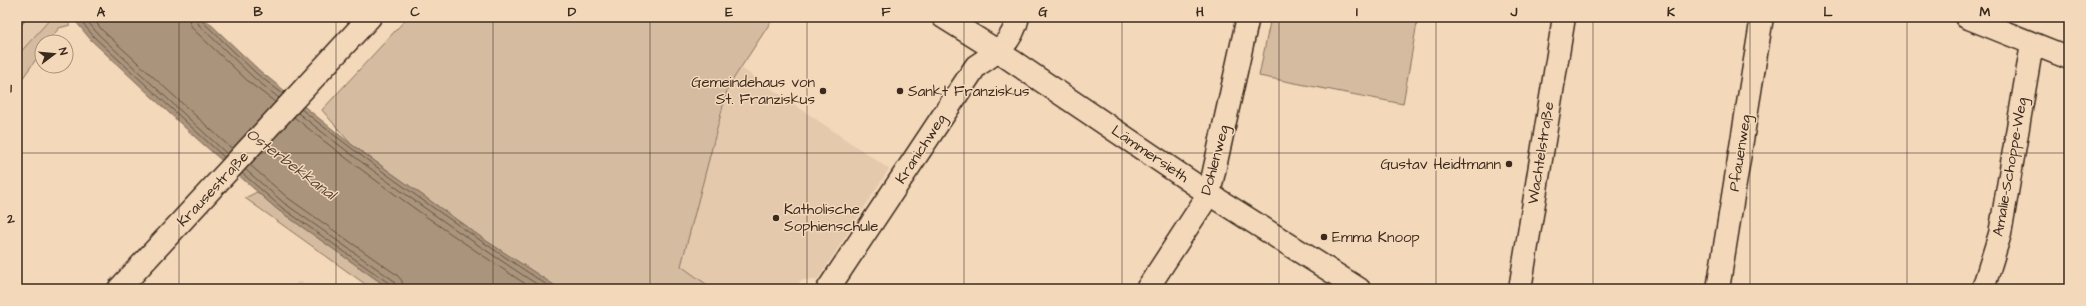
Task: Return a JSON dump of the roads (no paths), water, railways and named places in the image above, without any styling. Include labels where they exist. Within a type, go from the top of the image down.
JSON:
[{"type":"street","name":"Krausestraße","points":[[119,289],[370,17]]},
{"type":"street","name":"Lämmersieth","points":[[943,17],[999,52],[1209,194],[1359,289]]},
{"type":"street","name":"Kranichweg","points":[[828,289],[976,66],[999,52],[1015,32],[1018,17]]},
{"type":"street","name":"Dohlenweg","points":[[1147,289],[1209,194],[1248,17]]},
{"type":"street","name":"Wachtelstraße","points":[[1520,289],[1564,17]]},
{"type":"street","name":"Pfauenweg","points":[[1718,289],[1762,17]]},
{"type":"street","points":[[1966,17],[2069,58]]},
{"type":"street","name":"Amalie-Schoppe-Weg","points":[[1983,289],[2000,234],[2032,44]]},
{"type":"water","name":"Osterbekkanal","points":[[72,17],[203,17],[260,71],[351,144],[485,240],[560,289],[390,289],[278,210],[195,137],[91,40]]},
{"type":"railway","points":[[17,27],[25,17]]},
{"type":"place","name":"Gemeindehaus von St. Franziskus","points":[[823,91]]},
{"type":"place","name":"Sankt Franziskus","points":[[900,91]]},
{"type":"place","name":"Gustav Heidtmann","points":[[1509,164]]},
{"type":"place","name":"Katholische Sophienschule","points":[[776,218]]},
{"type":"place","name":"Emma Knoop","points":[[1324,237]]}]
